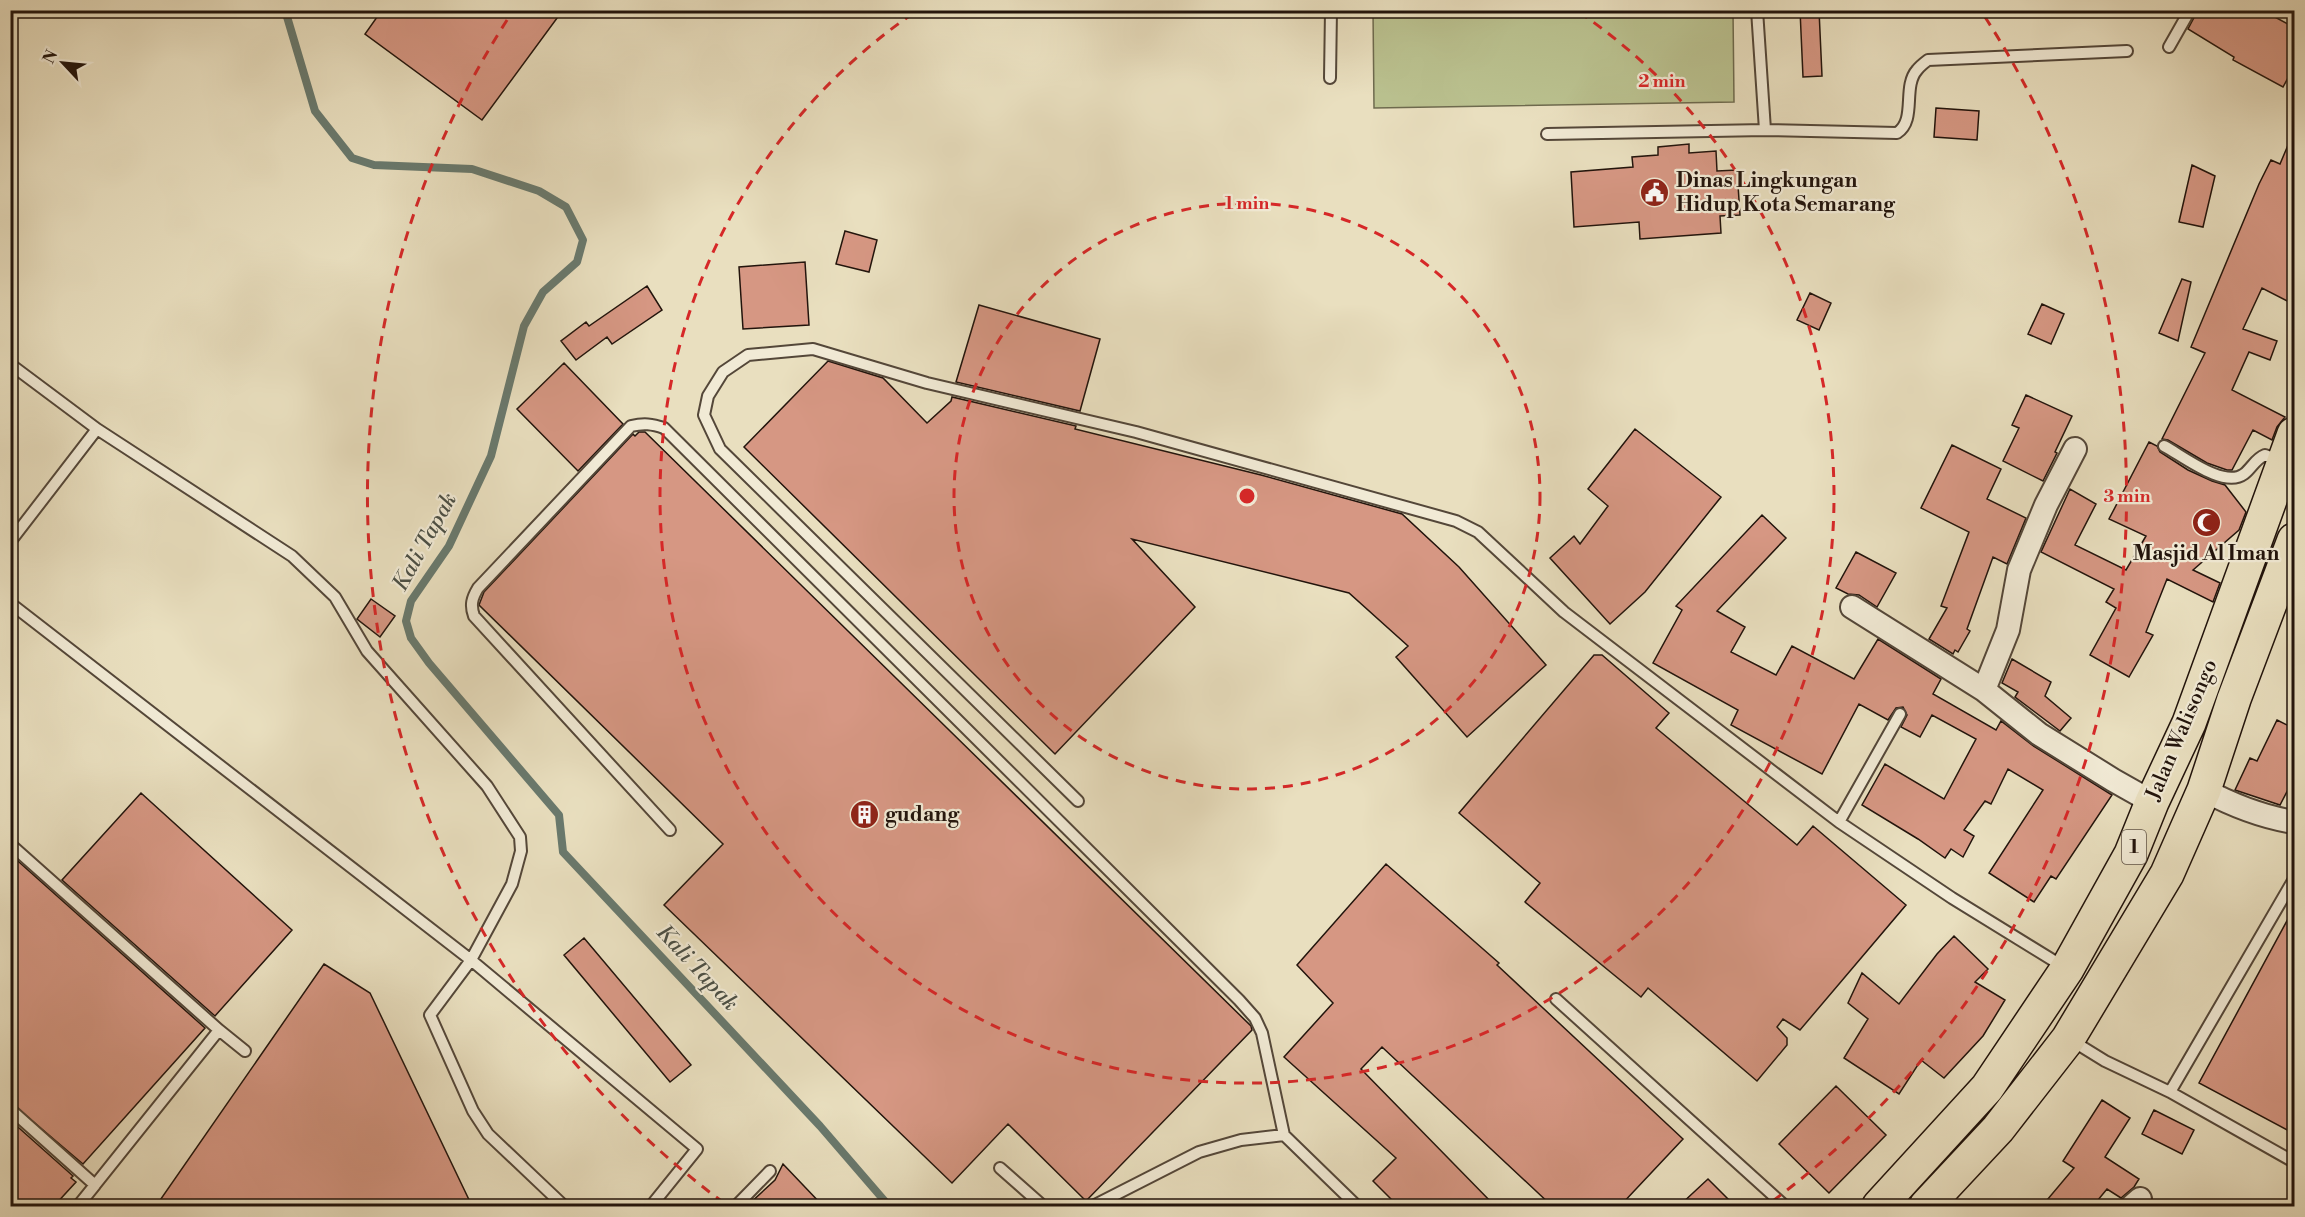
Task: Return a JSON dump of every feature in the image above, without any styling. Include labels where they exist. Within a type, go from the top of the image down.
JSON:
[{"type":"highway","name":"Jalan Walisongo","points":[[1879,1206],[1987,1088],[2067,969],[2131,854],[2152,802],[2189,723],[2289,448]]},
{"type":"highway","name":"Jalan Walisongo","points":[[1926,1206],[1998,1129],[2068,1039],[2167,874],[2204,790],[2234,699],[2295,540]]},
{"type":"street","points":[[1984,690],[2008,630],[2019,570],[2046,505],[2075,449]]},
{"type":"street","points":[[1852,606],[1984,690],[2039,734],[2152,802]]},
{"type":"street","points":[[2204,790],[2236,805],[2280,820],[2295,822]]},
{"type":"lane","points":[[1330,78],[1331,10]]},
{"type":"lane","points":[[1757,10],[1765,130]]},
{"type":"lane","points":[[2169,47],[2190,10]]},
{"type":"lane","points":[[1547,134],[1765,130],[1897,133],[1906,123],[1910,84],[1916,70],[1928,60],[2127,51]]},
{"type":"lane","points":[[1078,801],[720,449],[704,415],[708,396],[723,372],[748,355],[813,349],[927,383],[1136,432],[1456,521],[1478,532],[1564,612],[1839,822],[1952,898],[2067,969]]},
{"type":"lane","points":[[10,364],[97,429],[292,556],[335,597],[368,651],[487,786],[520,837],[521,851],[512,884],[471,960],[430,1015],[473,1111],[489,1134],[564,1206]]},
{"type":"lane","points":[[670,830],[474,616],[471,608],[478,588],[632,426],[641,424],[664,428],[1239,1000],[1255,1018],[1262,1033],[1284,1135],[1357,1206]]},
{"type":"lane","points":[[10,542],[97,429]]},
{"type":"lane","points":[[2164,446],[2218,477],[2234,478],[2244,474],[2258,458],[2289,448]]},
{"type":"lane","points":[[10,603],[471,960],[696,1149],[651,1206]]},
{"type":"lane","points":[[1839,822],[1900,714]]},
{"type":"lane","points":[[10,844],[245,1051]]},
{"type":"lane","points":[[2170,1092],[2295,879]]},
{"type":"lane","points":[[1556,999],[1785,1206]]},
{"type":"lane","points":[[78,1206],[219,1030]]},
{"type":"lane","points":[[2068,1039],[2105,1061],[2170,1092],[2295,1162]]},
{"type":"lane","points":[[10,1109],[95,1185]]},
{"type":"lane","points":[[1093,1206],[1199,1152],[1241,1140],[1284,1135]]},
{"type":"lane","points":[[1000,1168],[1043,1206]]},
{"type":"lane","points":[[736,1206],[770,1171]]},
{"type":"green space","points":[[1373,11],[1733,11],[1734,102],[1374,108]]},
{"type":"building","points":[[382,10],[563,10],[482,120],[365,34]]},
{"type":"building","points":[[1800,10],[1819,10],[1822,76],[1803,77]]},
{"type":"building","points":[[2198,10],[2262,10],[2295,28],[2295,65],[2283,87],[2233,60],[2234,57],[2188,29]]},
{"type":"building","points":[[1936,108],[1979,111],[1977,140],[1934,137]]},
{"type":"building","points":[[2294,131],[2295,305],[2262,288],[2243,329],[2277,341],[2270,360],[2249,352],[2232,390],[2285,417],[2277,427],[2272,440],[2253,430],[2232,470],[2227,470],[2207,463],[2168,440],[2162,439],[2205,353],[2191,347],[2259,184],[2271,160],[2280,164]]},
{"type":"building","name":"Dinas Lingkungan Hidup Kota Semarang","points":[[1689,144],[1689,153],[1716,151],[1717,171],[1737,170],[1740,215],[1720,216],[1721,233],[1640,239],[1639,222],[1574,227],[1571,172],[1633,167],[1632,157],[1658,155],[1658,147]]},
{"type":"building","points":[[2192,165],[2215,176],[2203,227],[2179,222]]},
{"type":"building","points":[[845,231],[877,240],[869,272],[836,264]]},
{"type":"building","points":[[805,262],[809,325],[743,329],[739,267]]},
{"type":"building","points":[[2182,279],[2191,282],[2178,341],[2159,333]]},
{"type":"building","points":[[647,286],[662,310],[612,344],[607,337],[576,360],[561,341],[586,322],[589,326]]},
{"type":"building","points":[[1810,293],[1831,303],[1819,330],[1797,320]]},
{"type":"building","points":[[2042,304],[2064,314],[2051,344],[2028,334]]},
{"type":"building","points":[[979,305],[1100,339],[1080,411],[956,382]]},
{"type":"building","points":[[828,361],[883,378],[927,423],[951,401],[952,397],[1076,426],[1075,429],[1261,475],[1402,514],[1459,567],[1546,665],[1467,737],[1396,657],[1408,646],[1349,593],[1132,539],[1195,607],[1055,754],[744,447]]},
{"type":"building","points":[[564,363],[623,424],[578,471],[517,409]]},
{"type":"building","points":[[2026,395],[2072,416],[2043,481],[2003,461],[2019,428],[2012,425]]},
{"type":"building","points":[[1635,429],[1721,497],[1645,592],[1610,624],[1550,558],[1574,536],[1580,544],[1608,506],[1588,489]]},
{"type":"building","name":"gudang","points":[[639,432],[645,432],[1251,1026],[1252,1030],[1086,1201],[1008,1124],[952,1183],[664,905],[723,844],[479,605],[484,592],[633,434],[635,436]]},
{"type":"building","points":[[2149,442],[2188,470],[2225,485],[2246,512],[2239,530],[2193,570],[2220,583],[2213,602],[2167,579],[2146,632],[2153,635],[2129,677],[2090,655],[2116,608],[2106,602],[2114,589],[2041,552],[2070,489],[2096,504],[2075,545],[2126,570],[2146,536],[2109,519]]},
{"type":"building","points":[[1952,445],[2001,469],[1987,499],[2026,518],[2007,564],[1993,557],[1967,629],[1970,631],[1958,652],[1955,650],[1953,654],[1929,639],[1947,608],[1941,606],[1969,532],[1921,508]]},
{"type":"building","points":[[1762,515],[1786,538],[1717,611],[1745,627],[1731,652],[1776,675],[1792,646],[1854,679],[1878,639],[1941,679],[1933,694],[1996,730],[2001,721],[2032,745],[2112,795],[2056,879],[2051,876],[2034,902],[1989,873],[2043,790],[2008,769],[1991,804],[1985,801],[1964,830],[1974,836],[1963,857],[1951,849],[1945,858],[1862,805],[1885,764],[1944,799],[1976,739],[1932,715],[1920,737],[1901,727],[1907,715],[1903,707],[1896,708],[1888,720],[1859,704],[1822,774],[1731,725],[1738,710],[1653,663],[1682,610],[1676,606]]},
{"type":"building","points":[[1856,552],[1896,573],[1877,607],[1859,595],[1848,594],[1836,588]]},
{"type":"building","points":[[371,599],[395,616],[380,637],[357,619]]},
{"type":"building","points":[[1594,655],[1602,655],[1669,713],[1656,728],[1797,845],[1813,826],[1906,905],[1800,1030],[1783,1019],[1777,1027],[1787,1038],[1787,1045],[1757,1081],[1648,988],[1641,997],[1525,902],[1540,883],[1459,813]]},
{"type":"building","points":[[2012,659],[2051,682],[2045,696],[2071,718],[2060,731],[2015,697],[2018,692],[2002,683]]},
{"type":"building","points":[[2277,720],[2295,729],[2295,776],[2280,805],[2235,790],[2250,758],[2257,761]]},
{"type":"building","points":[[141,793],[292,930],[215,1016],[62,880]]},
{"type":"building","points":[[10,854],[205,1028],[83,1164],[10,1102]]},
{"type":"building","points":[[1386,864],[1499,963],[1497,965],[1683,1139],[1620,1206],[1552,1206],[1382,1047],[1361,1069],[1495,1206],[1398,1206],[1373,1181],[1396,1158],[1284,1057],[1333,1003],[1297,965]]},
{"type":"building","points":[[2295,906],[2295,1134],[2199,1083]]},
{"type":"building","points":[[1954,936],[1988,969],[1975,982],[2005,1000],[1983,1036],[1944,1078],[1921,1060],[1899,1094],[1844,1058],[1868,1019],[1848,1003],[1862,973],[1899,1004],[1937,954]]},
{"type":"building","points":[[584,938],[691,1065],[670,1082],[564,955]]},
{"type":"building","points":[[324,964],[370,993],[472,1206],[156,1206]]},
{"type":"building","points":[[1836,1086],[1886,1135],[1829,1193],[1779,1144]]},
{"type":"building","points":[[2102,1100],[2130,1118],[2105,1157],[2139,1179],[2134,1187],[2121,1198],[2107,1189],[2093,1206],[2042,1206],[2074,1168],[2063,1161]]},
{"type":"building","points":[[2154,1110],[2194,1130],[2182,1154],[2142,1134]]},
{"type":"building","points":[[10,1120],[73,1176],[71,1178],[76,1182],[54,1206],[10,1206]]},
{"type":"building","points":[[783,1164],[823,1206],[747,1206],[775,1180]]},
{"type":"building","points":[[1708,1179],[1735,1206],[1679,1206]]},
{"type":"waterway","name":"Kali Tapak","points":[[285,10],[315,111],[352,158],[374,165],[472,169],[539,191],[566,207],[583,240],[577,262],[543,292],[524,326],[491,456],[449,546],[411,601],[406,621],[411,638],[429,663],[559,815],[563,852],[820,1126],[889,1206]]},
{"type":"waterway","name":"Kali Tapak","points":[[1161,1206],[1167,1203],[1190,1206]]},
{"type":"place","name":"Dinas Lingkungan Hidup Kota Semarang","points":[[1655,193]]},
{"type":"place","name":"Masjid Al Iman","points":[[2206,523]]},
{"type":"place","name":"gudang","points":[[864,815]]}]
